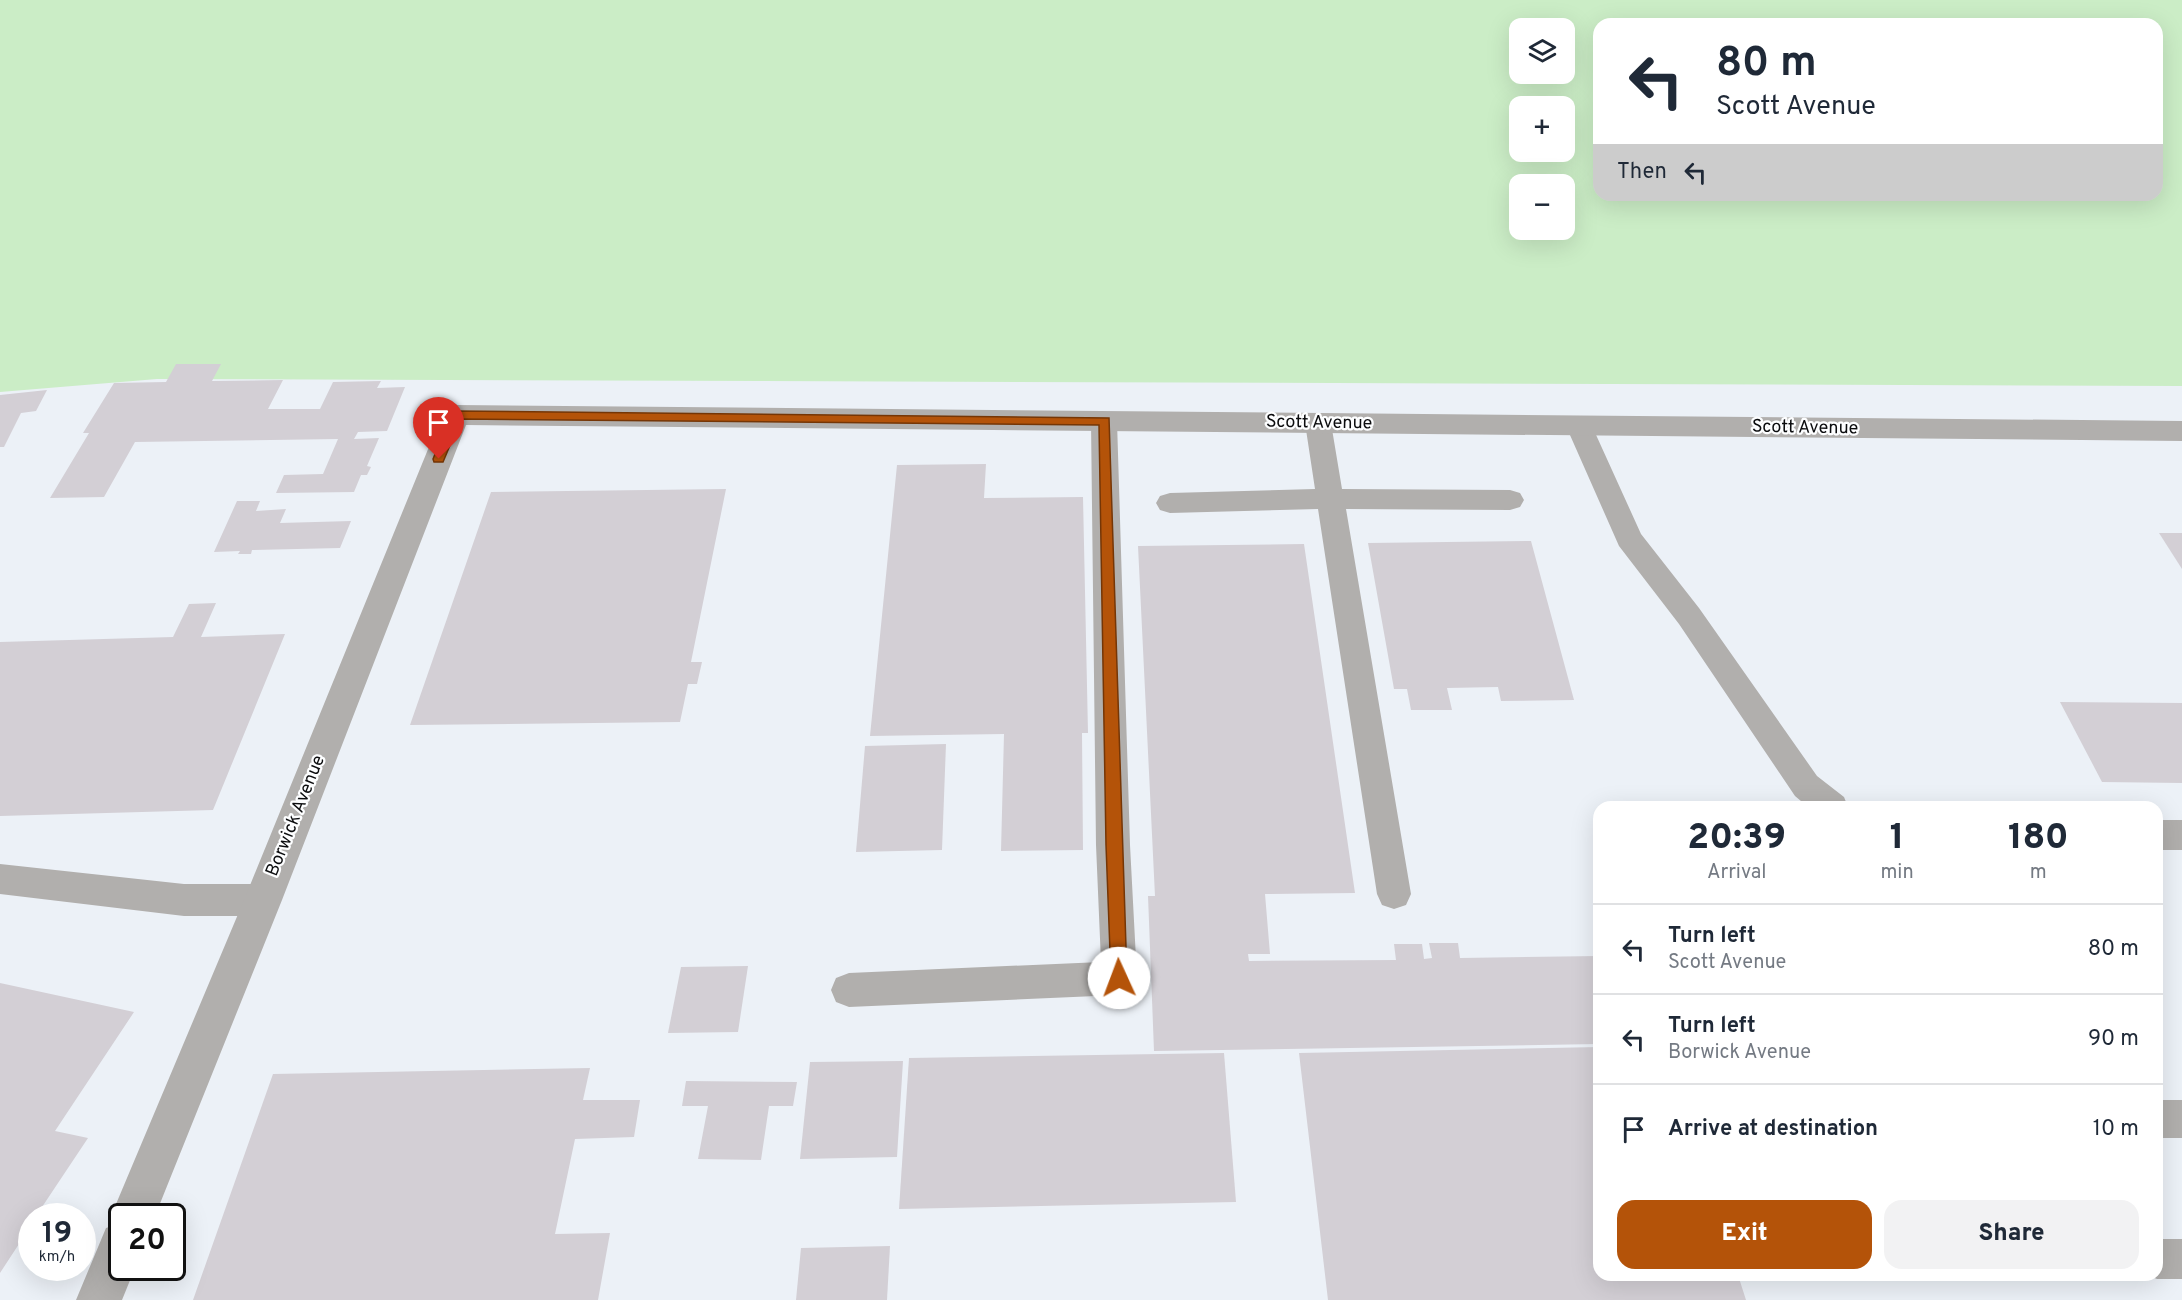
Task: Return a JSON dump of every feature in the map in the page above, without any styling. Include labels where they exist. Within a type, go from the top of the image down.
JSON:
[{"type":"street","name":"Scott Avenue","points":[[456,415],[2182,431]]},
{"type":"street","name":"Borwick Avenue","points":[[138,1203],[456,415]]},
{"type":"street","points":[[99,1300],[108,1278]]},
{"type":"lane","points":[[849,990],[1119,978],[1113,845],[1104,421]]},
{"type":"lane","points":[[1318,423],[1394,894]]},
{"type":"lane","points":[[1579,426],[1629,539],[1689,616],[1806,786],[1825,801]]},
{"type":"lane","points":[[1170,503],[1329,499],[1510,500]]},
{"type":"lane","points":[[2163,835],[2182,835]]},
{"type":"lane","points":[[0,879],[184,900],[262,900]]},
{"type":"lane","points":[[2163,1119],[2182,1119]]},
{"type":"lane","points":[[2163,1259],[2182,1259]]},
{"type":"green space","points":[[0,0],[2182,0],[2182,386],[157,379],[0,392]]},
{"type":"building","points":[[176,364],[221,364],[212,381],[283,380],[268,409],[320,409],[333,382],[381,381],[377,388],[405,387],[387,431],[358,432],[354,439],[379,438],[367,466],[371,467],[367,475],[361,475],[354,492],[276,493],[284,475],[323,474],[338,439],[135,442],[104,497],[50,498],[89,433],[83,433],[114,383],[166,382]]},
{"type":"building","points":[[47,390],[36,411],[21,413],[4,447],[0,447],[0,395]]},
{"type":"building","points":[[986,464],[984,498],[1083,497],[1088,733],[1082,733],[1083,850],[1001,851],[1004,734],[870,736],[897,465]]},
{"type":"building","points":[[726,489],[691,662],[702,662],[697,684],[688,684],[680,722],[410,725],[491,492]]},
{"type":"building","points":[[237,501],[260,501],[256,511],[286,509],[280,523],[351,521],[340,548],[252,550],[251,554],[238,554],[240,551],[214,552]]},
{"type":"building","points":[[2159,533],[2182,533],[2182,569]]},
{"type":"building","points":[[1531,541],[1574,700],[1501,701],[1498,687],[1447,688],[1452,710],[1411,710],[1407,689],[1394,689],[1368,543]]},
{"type":"building","points":[[1304,544],[1355,893],[1265,894],[1270,954],[1248,954],[1249,961],[1396,960],[1394,944],[1422,944],[1424,959],[1432,958],[1429,943],[1458,943],[1460,958],[1593,956],[1593,1044],[1154,1051],[1148,896],[1155,896],[1138,546]]},
{"type":"building","points":[[216,603],[201,637],[285,634],[213,810],[0,816],[0,642],[173,637],[189,604]]},
{"type":"building","points":[[2060,702],[2182,703],[2182,783],[2102,782]]},
{"type":"building","points":[[946,744],[942,850],[856,852],[865,746]]},
{"type":"building","points":[[748,966],[738,1032],[668,1033],[681,967]]},
{"type":"building","points":[[0,983],[134,1012],[55,1131],[88,1138],[45,1203],[18,1203],[18,1245],[0,1273]]},
{"type":"building","points":[[1593,1047],[1593,1281],[1740,1281],[1746,1300],[1328,1300],[1299,1053]]},
{"type":"building","points":[[1224,1053],[1236,1202],[899,1209],[909,1058]]},
{"type":"building","points":[[903,1061],[897,1157],[800,1159],[810,1062]]},
{"type":"building","points":[[590,1068],[583,1100],[640,1100],[634,1137],[575,1139],[555,1234],[610,1233],[598,1300],[193,1300],[273,1074]]},
{"type":"building","points":[[686,1081],[797,1082],[793,1106],[769,1106],[761,1160],[698,1159],[708,1106],[682,1106]]},
{"type":"building","points":[[890,1246],[887,1300],[796,1300],[801,1248]]},
{"type":"route","points":[[439,459],[456,415],[1104,421],[1113,845],[1119,978]]}]
